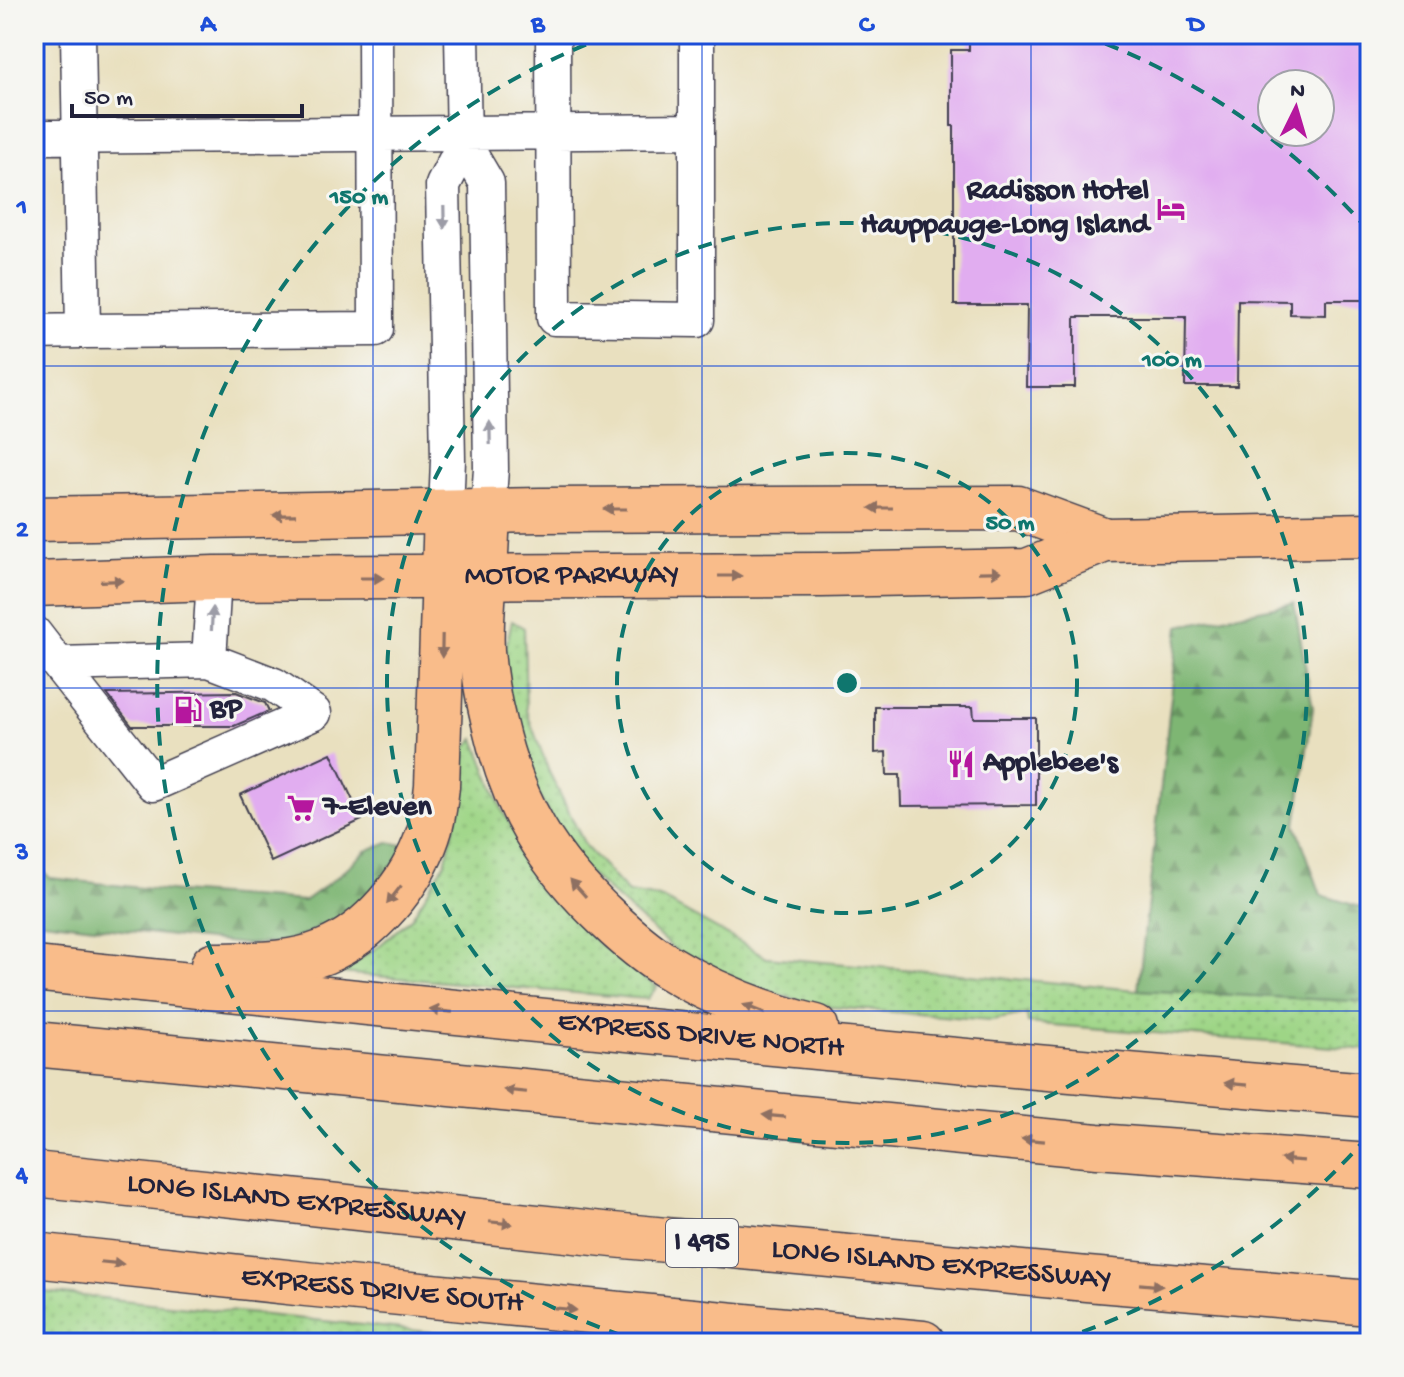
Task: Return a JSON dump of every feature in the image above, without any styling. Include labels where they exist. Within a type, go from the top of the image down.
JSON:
[{"type":"main road","name":"MOTOR PARKWAY","points":[[34,519],[467,511],[1018,508],[1105,540]]},
{"type":"main road","points":[[34,969],[277,963],[302,959],[344,942],[381,911],[420,856],[434,811],[464,577],[467,511]]},
{"type":"main road","name":"MOTOR PARKWAY","points":[[34,584],[214,578],[1027,571],[1105,540],[1370,535]]},
{"type":"main road","points":[[464,577],[482,625],[483,664],[507,771],[520,804],[537,834],[577,889],[633,943],[662,964],[721,995],[776,1017],[937,1058]]},
{"type":"main road","name":"EXPRESS DRIVE NORTH","points":[[34,969],[658,1033],[1370,1095]]},
{"type":"main road","points":[[34,1044],[1065,1143],[1370,1166]]},
{"type":"main road","name":"LONG ISLAND EXPRESSWAY","points":[[34,1174],[613,1235],[1370,1303]]},
{"type":"main road","name":"EXPRESS DRIVE SOUTH","points":[[34,1255],[923,1343]]},
{"type":"lane","points":[[78,34],[83,331]]},
{"type":"lane","points":[[34,332],[376,329],[375,34]]},
{"type":"lane","points":[[462,34],[463,138],[443,185],[448,460],[467,511]]},
{"type":"lane","points":[[553,34],[554,318],[697,320],[697,34]]},
{"type":"lane","points":[[34,137],[374,134],[463,138],[697,131]]},
{"type":"lane","points":[[209,660],[214,578]]},
{"type":"lane","points":[[34,633],[58,664],[153,784],[314,713],[274,685],[209,660],[58,664]]},
{"type":"green space","points":[[1294,603],[1313,708],[1296,825],[1321,895],[1370,910],[1370,1002],[1138,990],[1179,626]]},
{"type":"green space","points":[[512,621],[524,628],[526,710],[549,772],[586,847],[628,893],[661,898],[767,957],[1138,990],[1370,1002],[1370,1050],[1028,1023],[1027,1014],[991,1020],[818,1006],[748,985],[677,952],[577,863],[543,804],[514,737],[504,655]]},
{"type":"green space","points":[[475,739],[503,812],[540,877],[597,942],[657,987],[647,999],[339,973],[379,946],[412,917],[445,863],[459,809],[460,752]]},
{"type":"green space","points":[[388,842],[408,846],[375,888],[343,917],[279,943],[243,944],[34,920],[34,862],[50,878],[304,901],[366,851]]},
{"type":"green space","points":[[34,1291],[543,1343],[93,1343],[34,1337]]},
{"type":"building","name":"Radisson Hotel Hauppauge-Long Island","points":[[969,34],[1370,36],[1369,300],[1326,300],[1326,315],[1290,314],[1290,301],[1238,300],[1237,386],[1185,386],[1186,317],[1075,317],[1075,387],[1026,387],[1027,305],[954,305],[951,50],[969,50]]},
{"type":"building","name":"BP","points":[[236,692],[265,703],[269,711],[234,726],[132,726],[107,694]]},
{"type":"building","name":"Applebee's","points":[[875,707],[973,707],[974,718],[1036,718],[1036,805],[901,806],[900,775],[887,775],[886,752],[875,753]]},
{"type":"building","name":"7-Eleven","points":[[331,753],[362,820],[271,862],[240,795]]},
{"type":"place","name":"Radisson Hotel Hauppauge-Long Island","points":[[1171,209]]},
{"type":"place","name":"BP","points":[[188,710]]},
{"type":"place","name":"Applebee's","points":[[961,764]]},
{"type":"place","name":"7-Eleven","points":[[301,808]]}]
